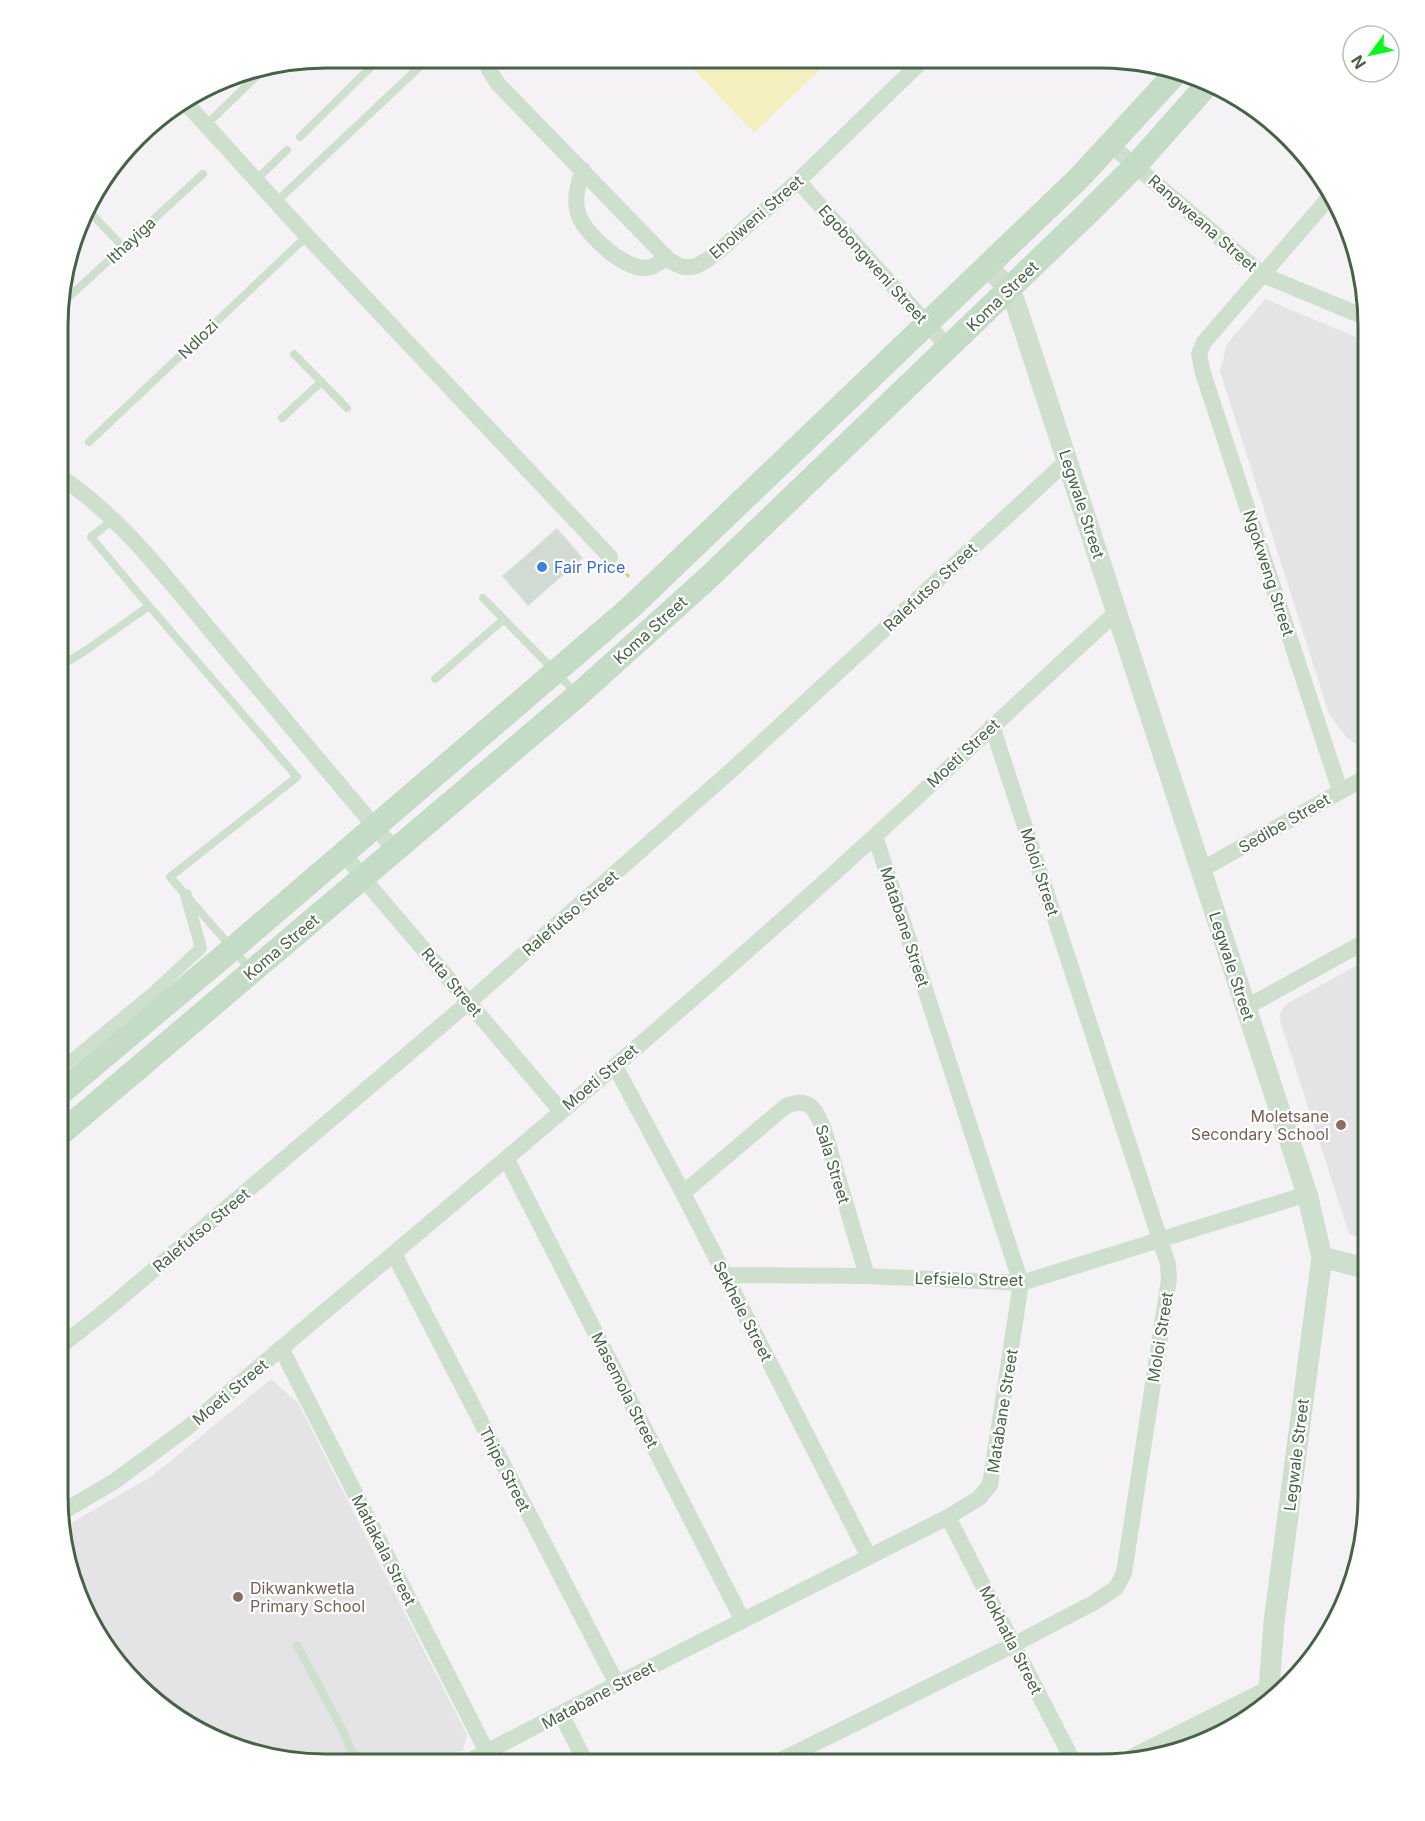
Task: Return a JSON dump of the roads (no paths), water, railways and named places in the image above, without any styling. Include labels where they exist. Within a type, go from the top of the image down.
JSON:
[{"type":"main road","name":"Koma Street","points":[[68,1087],[375,827],[645,593],[1111,145],[1172,78]]},
{"type":"main road","name":"Koma Street","points":[[68,1127],[578,695],[708,578],[1136,165],[1203,89]]},
{"type":"street","name":"Eholweni Street","points":[[488,68],[498,84],[678,267],[692,267],[707,261],[798,181],[915,68]]},
{"type":"street","points":[[189,106],[307,236],[610,557]]},
{"type":"street","name":"Rangweana Street","points":[[1111,145],[1263,275],[1357,314]]},
{"type":"street","points":[[583,170],[577,189],[577,202],[579,215],[590,232],[616,257],[634,267],[650,267],[667,258]]},
{"type":"street","name":"Egobongweni Street","points":[[798,181],[948,347]]},
{"type":"street","points":[[1263,275],[1326,201]]},
{"type":"street","name":"Legwale Street","points":[[987,266],[1009,289],[1016,305],[1307,1194],[1322,1257],[1274,1622],[1271,1688]]},
{"type":"street","name":"Ngokweng Street","points":[[1263,275],[1204,342],[1199,354],[1203,374],[1340,791]]},
{"type":"street","name":"Ralefutso Street","points":[[68,1340],[469,1002],[734,768],[1068,460]]},
{"type":"street","points":[[68,482],[114,519],[159,569],[395,850]]},
{"type":"street","name":"Moeti Street","points":[[68,1508],[148,1458],[187,1428],[615,1066],[875,836],[1118,611]]},
{"type":"street","name":"Moloi Street","points":[[793,1754],[1013,1645],[1110,1594],[1125,1573],[1169,1279],[1168,1264],[992,726]]},
{"type":"street","name":"Sedibe Street","points":[[1201,870],[1358,781]]},
{"type":"street","name":"Matabane Street","points":[[483,1754],[948,1517],[979,1498],[987,1490],[992,1480],[1021,1283],[875,836]]},
{"type":"street","name":"Ruta Street","points":[[344,853],[561,1111]]},
{"type":"street","points":[[68,1063],[156,990],[201,948],[186,895]]},
{"type":"street","points":[[1245,1008],[1358,946]]},
{"type":"street","name":"Sekhele Street","points":[[615,1066],[683,1193],[869,1557]]},
{"type":"street","name":"Sala Street","points":[[683,1193],[786,1106],[798,1102],[808,1104],[815,1111],[824,1130],[867,1276]]},
{"type":"street","name":"Masemola Street","points":[[506,1158],[743,1621]]},
{"type":"street","name":"Lefsielo Street","points":[[725,1275],[867,1276],[1021,1283],[1307,1194]]},
{"type":"street","name":"Thipe Street","points":[[394,1254],[617,1684]]},
{"type":"street","points":[[1322,1257],[1358,1266]]},
{"type":"street","name":"Matlakala Street","points":[[281,1348],[487,1752]]},
{"type":"street","name":"Mokhatla Street","points":[[948,1517],[1069,1754]]},
{"type":"street","points":[[1157,1747],[1260,1697]]},
{"type":"street","points":[[561,1714],[581,1754]]},
{"type":"lane","points":[[300,137],[370,68]]},
{"type":"lane","points":[[276,202],[418,68]]},
{"type":"lane","points":[[206,125],[256,77]]},
{"type":"lane","points":[[256,180],[286,150]]},
{"type":"lane","name":"Ithayiga","points":[[69,296],[202,174]]},
{"type":"lane","points":[[92,215],[123,247]]},
{"type":"lane","name":"Ndlozi","points":[[89,442],[307,236]]},
{"type":"lane","points":[[294,354],[347,408]]},
{"type":"lane","points":[[282,418],[321,382]]},
{"type":"lane","points":[[114,519],[91,537],[297,777],[170,877],[231,950],[252,971]]},
{"type":"lane","points":[[483,598],[578,695]]},
{"type":"lane","points":[[70,661],[149,606]]},
{"type":"lane","points":[[435,679],[504,619]]},
{"type":"lane","points":[[297,1645],[351,1750],[356,1754]]},
{"type":"lane","points":[[350,1754],[351,1750]]},
{"type":"place","name":"Fair Price","points":[[542,567]]},
{"type":"place","name":"Moletsane Secondary School","points":[[1341,1125]]},
{"type":"place","name":"Dikwankwetla Primary School","points":[[238,1597]]}]
